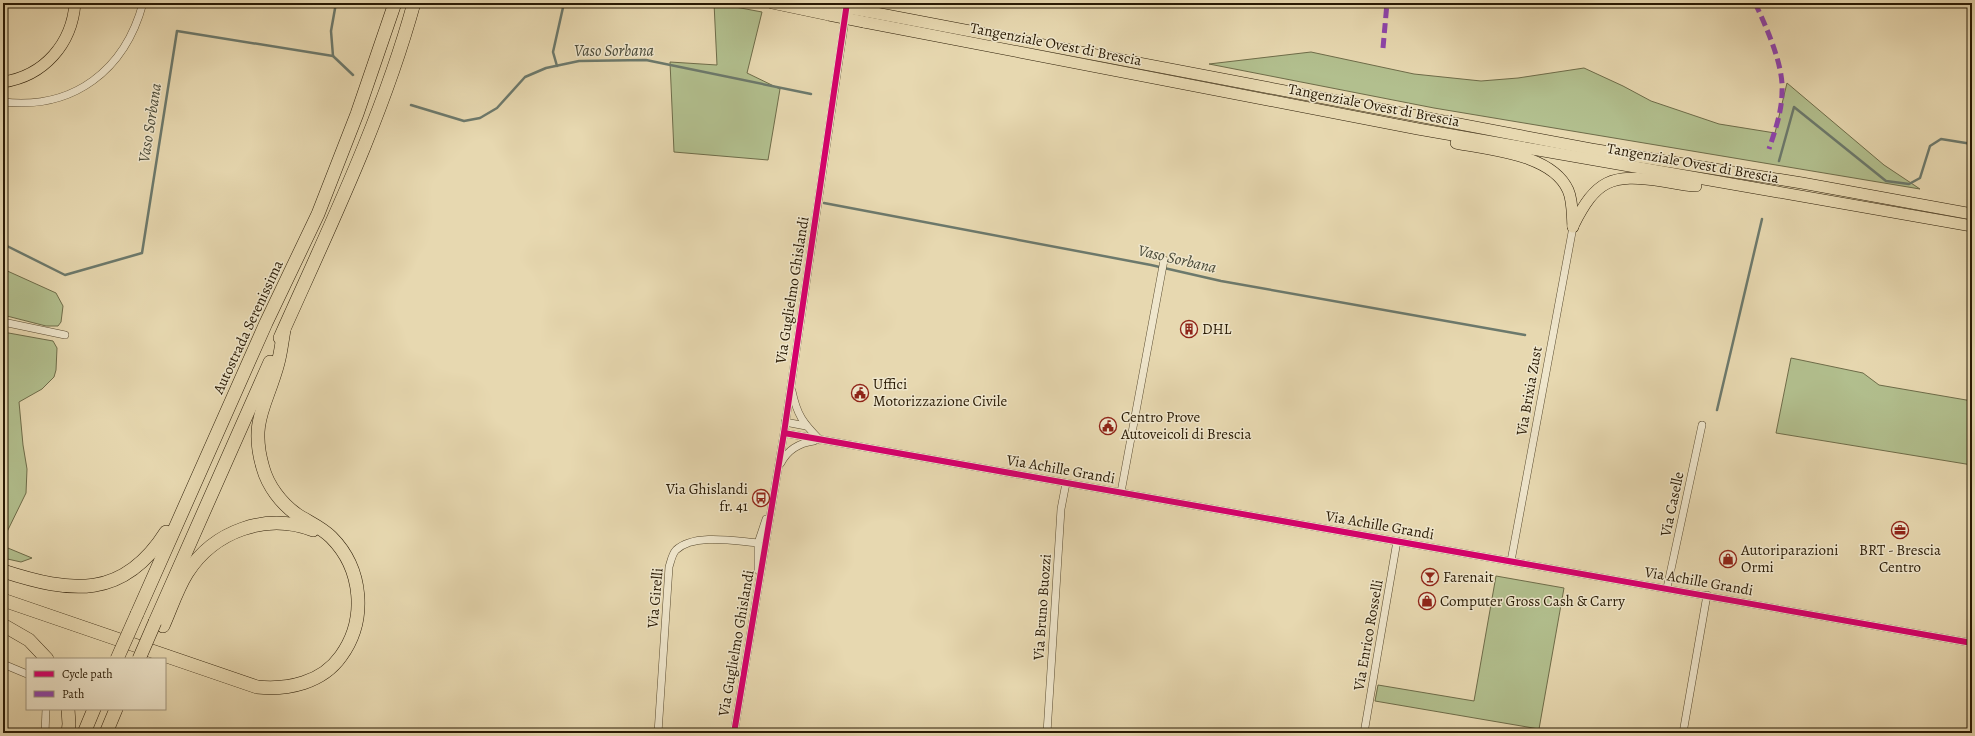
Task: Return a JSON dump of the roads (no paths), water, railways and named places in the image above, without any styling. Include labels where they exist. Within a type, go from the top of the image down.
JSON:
[{"type":"highway","points":[[3,82],[23,77],[49,62],[69,33],[74,17],[75,3]]},
{"type":"highway","name":"Autostrada Serenissima","points":[[117,658],[266,323],[318,214],[357,114],[395,3]]},
{"type":"highway","points":[[142,658],[159,624],[284,330],[334,220],[375,118],[414,3]]},
{"type":"highway","name":"Tangenziale Ovest di Brescia","points":[[772,3],[828,8],[1418,129],[1972,226]]},
{"type":"highway","name":"Tangenziale Ovest di Brescia","points":[[865,16],[1591,149],[1802,183],[1972,214]]},
{"type":"highway","points":[[1418,129],[1443,140],[1525,158],[1554,171],[1562,179],[1568,191],[1572,206],[1572,227]]},
{"type":"highway","points":[[1572,227],[1591,194],[1601,186],[1615,180],[1633,178],[1693,186],[1732,185]]},
{"type":"highway","points":[[3,571],[50,585],[84,587],[111,581],[122,576],[144,560],[159,544],[173,519],[266,323]]},
{"type":"highway","points":[[3,600],[257,687],[276,689],[290,687],[317,677],[329,669],[347,646],[357,619],[359,601],[353,570],[346,555],[331,537],[315,524],[297,515],[277,496],[263,470],[259,454],[258,424],[262,407],[278,364],[284,330]]},
{"type":"highway","points":[[140,658],[187,574],[204,552],[219,540],[244,528],[276,523],[296,524],[331,537]]},
{"type":"highway","points":[[3,625],[29,640],[46,658]]},
{"type":"highway","points":[[68,710],[68,733]]},
{"type":"highway","points":[[84,733],[94,710]]},
{"type":"highway","points":[[106,733],[116,710]]},
{"type":"street","points":[[3,102],[33,103],[53,99],[88,84],[103,74],[123,51],[131,37],[143,3]]},
{"type":"street","name":"Via Guglielmo Ghislandi","points":[[734,733],[784,433],[844,26]]},
{"type":"street","name":"Via Brixia Zust","points":[[1511,561],[1572,227]]},
{"type":"street","name":"Via Achille Grandi","points":[[1121,492],[1164,260]]},
{"type":"street","points":[[3,322],[65,334]]},
{"type":"street","points":[[791,385],[796,412],[806,426],[820,440]]},
{"type":"street","points":[[785,422],[806,426]]},
{"type":"street","name":"Via Caselle","points":[[1668,588],[1702,425]]},
{"type":"street","name":"Via Achille Grandi","points":[[784,433],[1668,588],[1972,643]]},
{"type":"street","name":"Via Achille Grandi","points":[[778,469],[787,452],[800,444],[820,440]]},
{"type":"street","name":"Via Bruno Buozzi","points":[[1047,733],[1061,509],[1066,483]]},
{"type":"street","name":"Via Guglielmo Ghislandi","points":[[758,590],[758,543],[772,498]]},
{"type":"street","name":"Via Girelli","points":[[658,733],[669,567],[675,551],[683,545],[712,539],[758,543]]},
{"type":"street","name":"Via Enrico Rosselli","points":[[1364,733],[1397,541]]},
{"type":"street","name":"Via Guglielmo Ghislandi","points":[[758,543],[763,556]]},
{"type":"street","points":[[1683,733],[1707,595]]},
{"type":"street","points":[[3,664],[26,674]]},
{"type":"street","points":[[45,733],[46,710]]},
{"type":"waterway","points":[[333,56],[331,31],[336,3]]},
{"type":"waterway","points":[[557,66],[553,52],[564,3]]},
{"type":"waterway","name":"Vaso Sorbana","points":[[3,244],[65,275],[142,253],[177,31],[333,56],[353,75]]},
{"type":"waterway","name":"Vaso Sorbana","points":[[411,105],[464,121],[480,118],[497,108],[525,77],[546,68],[579,61],[646,60],[811,94]]},
{"type":"waterway","points":[[1779,161],[1794,107],[1886,181],[1909,184],[1920,178],[1930,146],[1941,139],[1972,144]]},
{"type":"waterway","name":"Vaso Sorbana","points":[[824,203],[1151,265],[1221,281],[1525,335]]},
{"type":"waterway","points":[[1717,410],[1762,219]]},
{"type":"place","name":"DHL","points":[[1189,329]]},
{"type":"place","name":"Uffici Motorizzazione Civile","points":[[860,393]]},
{"type":"place","name":"Centro Prove Autoveicoli di Brescia","points":[[1108,426]]},
{"type":"place","name":"Via Ghislandi fr. 41","points":[[761,498]]},
{"type":"place","name":"BRT - Brescia Centro","points":[[1900,530]]},
{"type":"place","name":"Autoriparazioni Ormi","points":[[1728,559]]},
{"type":"place","name":"Farenait","points":[[1430,577]]},
{"type":"place","name":"Computer Gross Cash & Carry","points":[[1427,601]]}]
